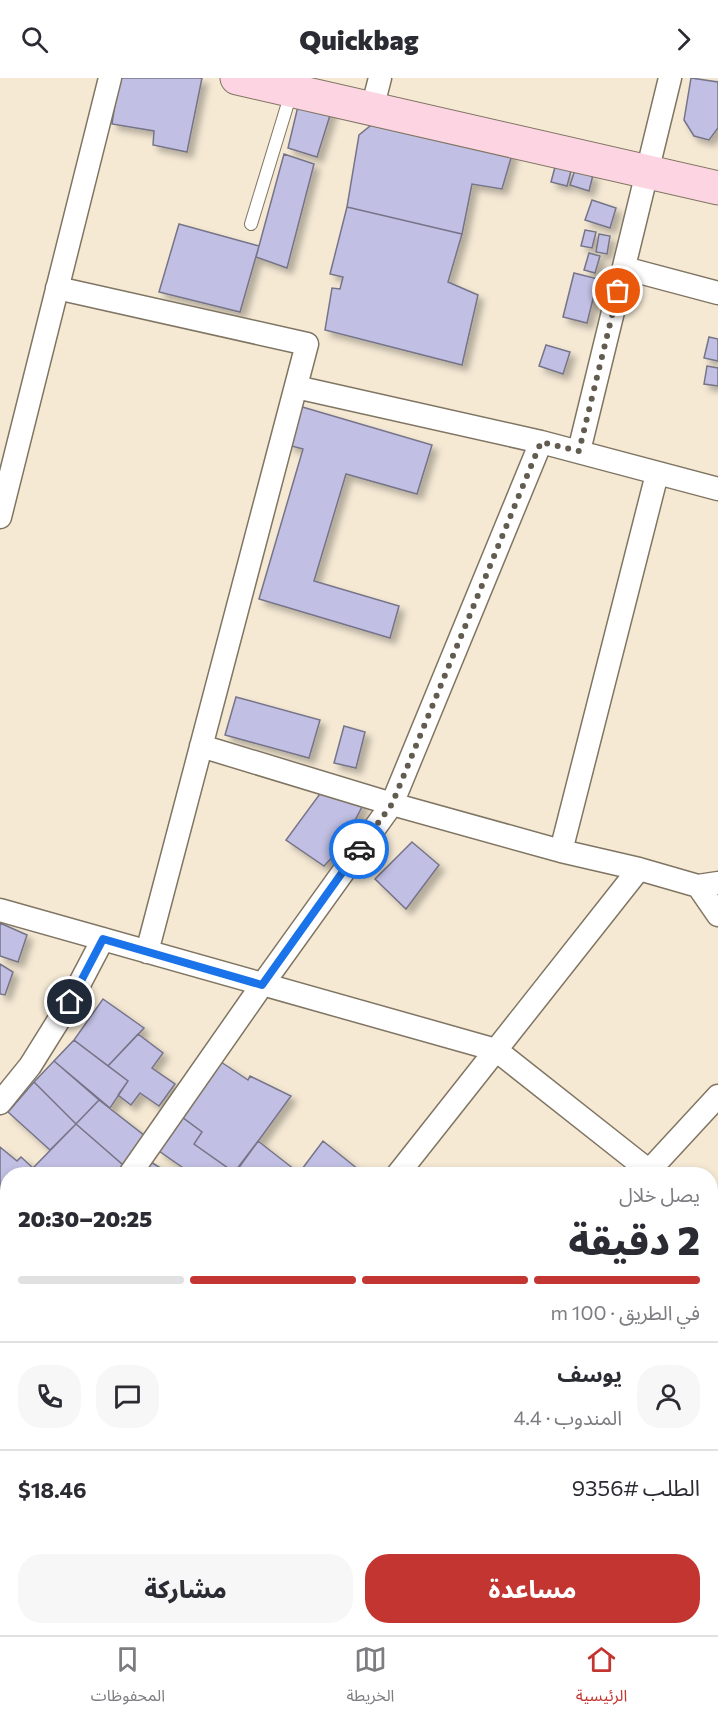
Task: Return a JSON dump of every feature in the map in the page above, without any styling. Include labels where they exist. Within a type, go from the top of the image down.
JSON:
[{"type":"main road","points":[[237,78],[376,93],[646,171],[718,188]]},
{"type":"street","points":[[0,518],[110,78]]},
{"type":"street","points":[[579,451],[669,78]]},
{"type":"street","points":[[624,268],[718,293]]},
{"type":"street","points":[[57,288],[307,344],[147,952]]},
{"type":"street","points":[[296,387],[579,451],[718,489]]},
{"type":"street","points":[[135,1167],[392,804],[541,442]]},
{"type":"street","points":[[561,851],[657,474]]},
{"type":"street","points":[[201,746],[392,804],[561,851],[708,884],[718,915]]},
{"type":"street","points":[[404,1167],[639,869]]},
{"type":"street","points":[[0,910],[496,1050],[642,1167]]},
{"type":"street","points":[[0,1103],[30,1066],[70,1002],[103,939]]},
{"type":"street","points":[[654,1167],[718,1096]]},
{"type":"lane","points":[[251,224],[293,84]]},
{"type":"building","points":[[119,78],[202,78],[187,152],[153,145],[154,131],[112,124]]},
{"type":"building","points":[[691,78],[718,82],[718,128],[709,140],[694,136],[684,120]]},
{"type":"building","points":[[299,102],[332,109],[317,157],[288,148]]},
{"type":"building","points":[[375,122],[513,151],[502,189],[472,184],[462,234],[347,207],[359,135]]},
{"type":"building","points":[[284,154],[314,164],[287,268],[256,257]]},
{"type":"building","points":[[555,167],[571,171],[567,186],[551,182]]},
{"type":"building","points":[[575,170],[593,175],[589,191],[570,185]]},
{"type":"building","points":[[592,200],[616,208],[610,228],[585,220]]},
{"type":"building","points":[[347,207],[462,234],[448,282],[478,295],[462,365],[325,330],[332,288],[340,289],[343,277],[330,274]]},
{"type":"building","points":[[179,224],[259,246],[240,312],[159,292]]},
{"type":"building","points":[[585,230],[596,232],[592,248],[581,246]]},
{"type":"building","points":[[599,234],[610,236],[607,254],[596,252]]},
{"type":"building","points":[[589,253],[600,256],[595,273],[584,270]]},
{"type":"building","points":[[574,273],[598,279],[587,323],[563,317]]},
{"type":"building","points":[[709,337],[718,339],[718,361],[704,358]]},
{"type":"building","points":[[546,345],[570,352],[563,374],[539,366]]},
{"type":"building","points":[[707,366],[718,368],[718,386],[704,384]]},
{"type":"building","points":[[299,406],[432,445],[417,494],[346,474],[314,581],[399,606],[390,638],[259,599],[303,449],[288,445]]},
{"type":"building","points":[[236,697],[320,720],[309,758],[225,735]]},
{"type":"building","points":[[344,726],[365,732],[356,768],[334,763]]},
{"type":"building","points":[[322,791],[364,803],[340,849],[324,866],[286,840]]},
{"type":"building","points":[[412,842],[439,865],[406,909],[375,879]]},
{"type":"building","points":[[0,923],[27,935],[18,962],[0,956]]},
{"type":"building","points":[[0,964],[13,972],[5,995],[0,994]]},
{"type":"building","points":[[103,999],[144,1028],[108,1066],[74,1040]]},
{"type":"building","points":[[138,1034],[163,1053],[152,1068],[175,1084],[159,1106],[140,1093],[131,1105],[118,1095],[128,1081],[108,1066]]},
{"type":"building","points":[[74,1040],[128,1081],[110,1108],[54,1061]]},
{"type":"building","points":[[54,1061],[99,1100],[76,1124],[34,1082]]},
{"type":"building","points":[[221,1062],[248,1080],[250,1076],[291,1096],[239,1167],[227,1167],[194,1144],[202,1132],[182,1117]]},
{"type":"building","points":[[34,1082],[76,1124],[50,1150],[8,1112]]},
{"type":"building","points":[[99,1100],[145,1136],[123,1165],[76,1124]]},
{"type":"building","points":[[182,1117],[202,1132],[194,1144],[227,1167],[182,1167],[159,1151]]},
{"type":"building","points":[[76,1124],[123,1165],[122,1167],[34,1167]]},
{"type":"building","points":[[258,1141],[291,1167],[238,1167]]},
{"type":"building","points":[[323,1141],[355,1167],[304,1167]]},
{"type":"building","points":[[0,1147],[17,1161],[21,1157],[32,1167],[0,1167]]},
{"type":"building","points":[[151,1162],[159,1167],[147,1167]]},
{"type":"way so far","points":[[359,849],[392,804],[541,442],[579,451],[618,291]]},
{"type":"route","points":[[70,1002],[103,939],[262,985],[359,849]]}]
